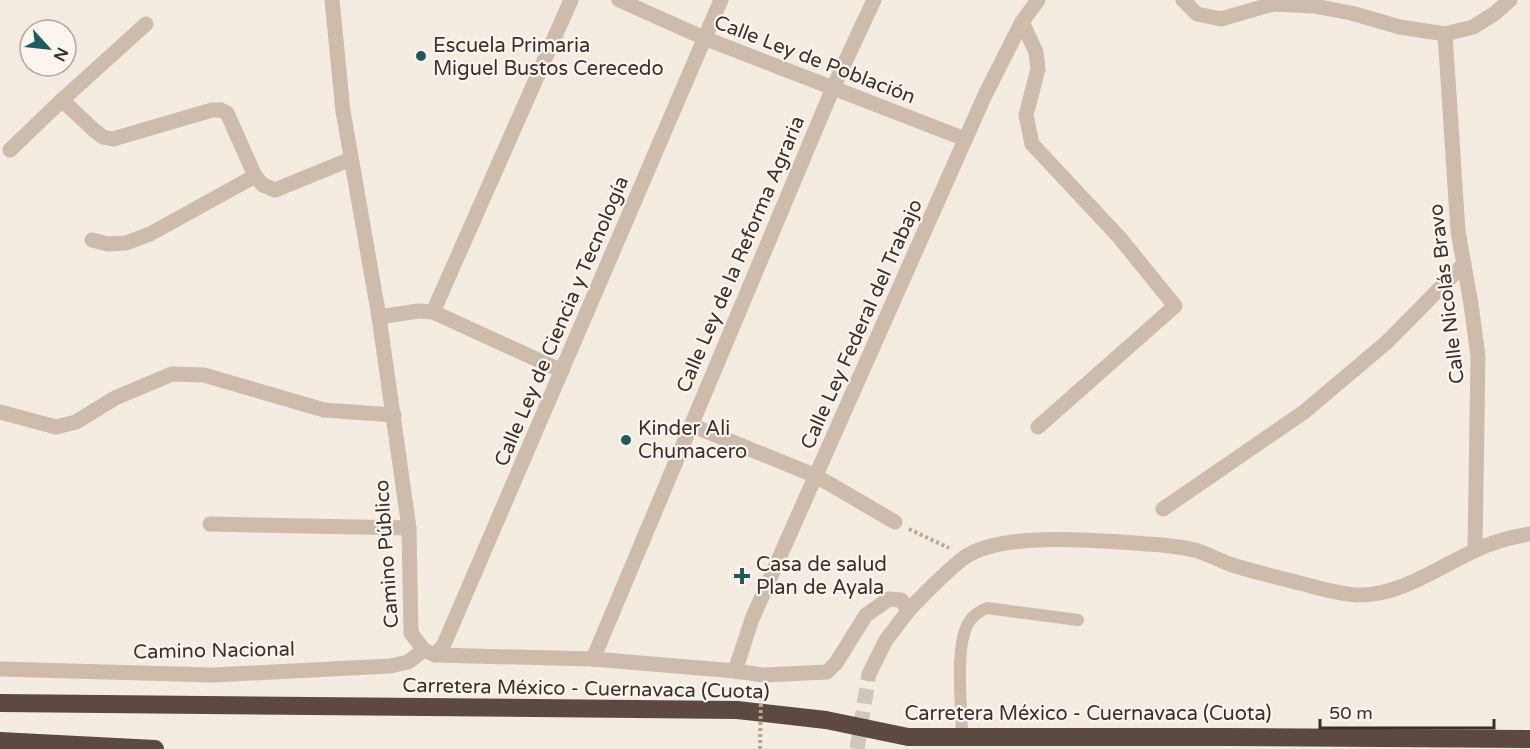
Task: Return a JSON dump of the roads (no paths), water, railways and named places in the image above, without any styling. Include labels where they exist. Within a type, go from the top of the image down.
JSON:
[{"type":"highway","name":"Carretera México - Cuernavaca (Cuota)","points":[[0,703],[737,710],[826,720],[908,737],[1530,739]]},
{"type":"highway","points":[[0,741],[154,749]]},
{"type":"street","name":"Camino Público","points":[[332,0],[343,111],[379,317],[409,528],[411,633],[429,653]]},
{"type":"street","points":[[433,312],[572,0]]},
{"type":"street","name":"Calle Ley de Población","points":[[619,0],[704,38],[965,139]]},
{"type":"street","name":"Calle Ley de Ciencia y Tecnología","points":[[429,653],[443,646],[448,635],[721,0]]},
{"type":"street","name":"Calle Ley de la Reforma Agraria","points":[[593,659],[833,88],[874,0]]},
{"type":"street","name":"Calle Ley Federal del Trabajo","points":[[735,671],[752,619],[965,139],[1004,54],[1022,22],[1038,0]]},
{"type":"street","points":[[1183,0],[1197,14],[1221,20],[1273,4],[1314,6],[1351,13],[1400,27],[1445,34],[1473,27],[1494,14],[1510,0]]},
{"type":"street","points":[[1022,22],[1036,52],[1038,69],[1026,116],[1032,144],[1119,237],[1174,306],[1038,427]]},
{"type":"street","points":[[10,150],[146,24]]},
{"type":"street","name":"Calle Nicolás Bravo","points":[[1445,34],[1458,231],[1478,356],[1475,550]]},
{"type":"street","points":[[62,100],[103,137],[113,139],[212,110],[221,110],[227,113],[255,176],[263,185],[275,190],[351,159]]},
{"type":"street","points":[[92,240],[108,244],[126,243],[150,234],[255,176]]},
{"type":"street","points":[[1163,509],[1304,412],[1387,342],[1464,264]]},
{"type":"street","points":[[379,317],[418,311],[433,312],[562,371]]},
{"type":"street","points":[[0,412],[56,427],[76,422],[115,398],[172,374],[204,375],[324,410],[394,415]]},
{"type":"street","points":[[691,425],[816,476],[895,522]]},
{"type":"street","points":[[210,524],[409,528]]},
{"type":"street","points":[[869,674],[886,640],[929,589],[967,556],[996,546],[1039,540],[1085,539],[1164,545],[1197,551],[1233,565],[1283,579],[1335,592],[1361,595],[1389,590],[1427,575],[1475,550],[1509,537],[1530,534]]},
{"type":"street","points":[[429,653],[593,659],[764,675],[827,672],[837,663],[866,615],[889,599],[901,600],[909,610]]},
{"type":"street","name":"Camino Nacional","points":[[0,669],[213,675],[390,666],[408,662],[429,653]]},
{"type":"lane","points":[[962,737],[961,645],[969,622],[987,608],[1078,620]]},
{"type":"tunnel","points":[[857,749],[869,674]]},
{"type":"place","name":"Escuela Primaria Miguel Bustos Cerecedo","points":[[421,56]]},
{"type":"place","name":"Kinder Ali Chumacero","points":[[626,440]]},
{"type":"place","name":"Casa de salud Plan de Ayala","points":[[742,576]]}]
